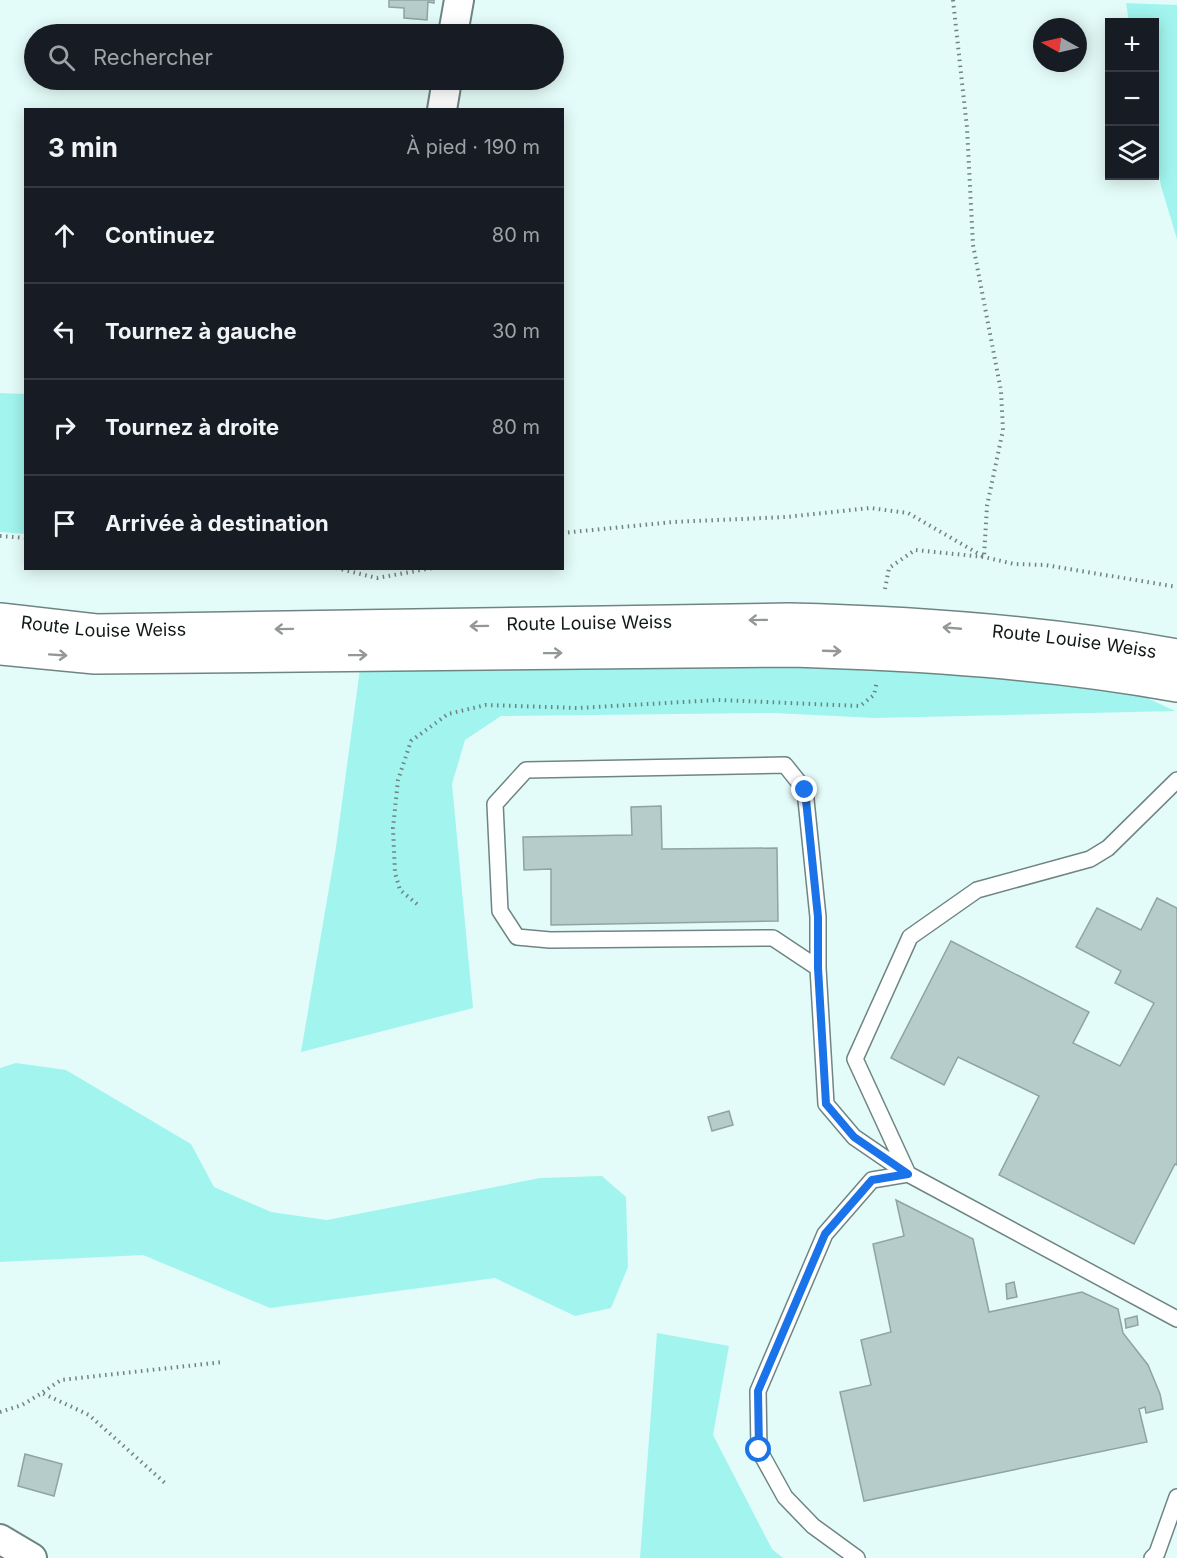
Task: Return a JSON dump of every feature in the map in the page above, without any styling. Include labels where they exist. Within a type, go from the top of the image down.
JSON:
[{"type":"main road","name":"Route Louise Weiss","points":[[0,620],[96,631],[789,620],[878,622],[1109,644],[1177,656]]},
{"type":"main road","name":"Route Louise Weiss","points":[[0,648],[95,657],[841,651],[1022,662],[1104,672],[1177,685]]},
{"type":"street","points":[[455,24],[459,0]]},
{"type":"street","points":[[442,108],[445,90]]},
{"type":"street","points":[[0,1539],[32,1558]]},
{"type":"lane","points":[[818,968],[773,938],[550,940],[517,937],[500,911],[495,804],[526,770],[785,765],[805,790],[818,917],[818,968],[826,1104],[854,1137],[908,1174],[1177,1318]]},
{"type":"lane","points":[[908,1174],[855,1059],[910,937],[977,891],[1090,859],[1099,854],[1108,848],[1177,780]]},
{"type":"lane","points":[[856,1558],[813,1526],[784,1497],[759,1450],[758,1391],[825,1234],[872,1180],[908,1174]]},
{"type":"lane","points":[[1152,1558],[1158,1553],[1177,1497]]},
{"type":"path","points":[[953,0],[967,128],[972,245],[1001,391],[1004,429],[987,506],[984,557]]},
{"type":"path","points":[[564,532],[673,522],[786,518],[870,508],[908,513],[984,557]]},
{"type":"path","points":[[0,536],[24,538]]},
{"type":"path","points":[[885,589],[889,568],[915,550],[984,557],[1014,564],[1045,565],[1177,587]]},
{"type":"path","points":[[344,570],[377,578],[422,570]]},
{"type":"path","points":[[417,904],[400,890],[395,873],[393,828],[398,780],[411,741],[448,714],[486,705],[578,708],[718,700],[860,706],[874,695],[878,678]]},
{"type":"path","points":[[0,1412],[22,1405],[61,1380],[223,1362]]},
{"type":"path","points":[[42,1393],[89,1415],[166,1484]]},
{"type":"shaded area","points":[[1126,3],[1177,5],[1177,239],[1159,175],[1159,18],[1128,18]]},
{"type":"shaded area","points":[[0,393],[24,394],[24,534],[0,532]]},
{"type":"shaded area","points":[[364,639],[1044,650],[1175,711],[875,718],[773,713],[501,716],[465,740],[452,784],[473,1008],[301,1052],[336,847]]},
{"type":"shaded area","points":[[16,1063],[66,1070],[191,1144],[214,1187],[271,1212],[327,1220],[540,1178],[602,1176],[626,1197],[628,1267],[611,1308],[575,1316],[495,1278],[270,1308],[143,1255],[0,1262],[0,1068]]},
{"type":"shaded area","points":[[657,1333],[729,1346],[713,1435],[772,1549],[783,1558],[640,1558]]},
{"type":"building","points":[[389,0],[434,0],[434,3],[428,2],[427,20],[404,18],[404,8],[389,7]]},
{"type":"building","points":[[661,806],[662,849],[777,848],[778,921],[551,925],[551,869],[524,870],[523,837],[632,835],[631,807]]},
{"type":"building","points":[[1157,898],[1177,908],[1177,1165],[1175,1164],[1134,1244],[999,1175],[1039,1096],[958,1057],[944,1085],[891,1058],[951,941],[1089,1012],[1073,1043],[1120,1066],[1154,1003],[1115,983],[1121,971],[1076,947],[1097,908],[1141,930]]},
{"type":"building","points":[[729,1111],[733,1125],[712,1131],[708,1117]]},
{"type":"building","points":[[896,1200],[973,1239],[989,1312],[1082,1292],[1118,1309],[1123,1333],[1148,1365],[1160,1394],[1163,1409],[1146,1413],[1145,1407],[1139,1409],[1147,1442],[864,1501],[840,1392],[871,1385],[861,1340],[891,1332],[873,1244],[904,1236]]},
{"type":"building","points":[[1014,1282],[1017,1297],[1007,1299],[1006,1284]]},
{"type":"building","points":[[1137,1316],[1138,1325],[1126,1328],[1125,1319]]},
{"type":"building","points":[[25,1454],[62,1464],[54,1496],[18,1486]]},
{"type":"route","points":[[759,1450],[758,1391],[825,1234],[872,1180],[908,1174],[854,1137],[826,1104],[818,968],[818,917],[805,790]]}]
